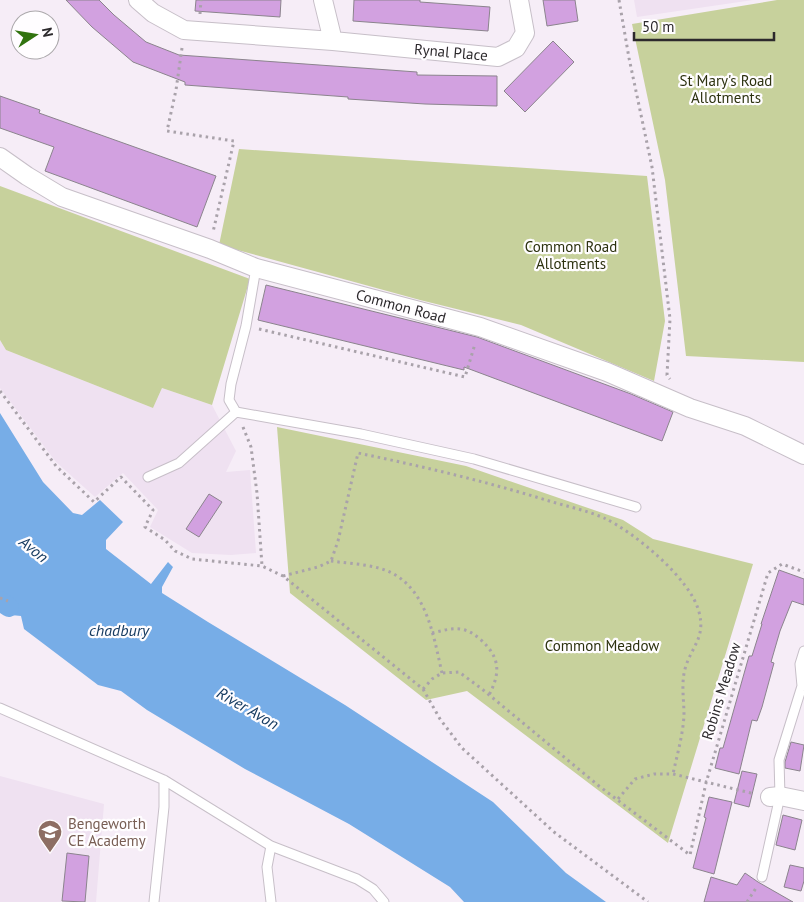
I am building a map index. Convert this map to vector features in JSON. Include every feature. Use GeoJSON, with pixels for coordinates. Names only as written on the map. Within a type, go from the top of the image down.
{"type":"FeatureCollection","features":[{"type":"Feature","properties":{"kind":"street","name":"Rynal Place"},"geometry":{"type":"LineString","coordinates":[[138,0],[153,13],[184,30],[333,41],[498,57],[516,48],[525,33],[519,0]]}},
{"type":"Feature","properties":{"kind":"street"},"geometry":{"type":"LineString","coordinates":[[322,0],[333,41]]}},
{"type":"Feature","properties":{"kind":"street","name":"Common Road"},"geometry":{"type":"LineString","coordinates":[[0,157],[62,197],[256,268],[480,327],[607,372],[690,408],[745,426],[804,455]]}},
{"type":"Feature","properties":{"kind":"street"},"geometry":{"type":"LineString","coordinates":[[775,797],[804,801]]}},
{"type":"Feature","properties":{"kind":"lane"},"geometry":{"type":"LineString","coordinates":[[256,268],[246,326],[231,384],[229,400],[236,412],[362,434],[474,459],[636,507]]}},
{"type":"Feature","properties":{"kind":"lane"},"geometry":{"type":"LineString","coordinates":[[148,477],[179,463],[236,412]]}},
{"type":"Feature","properties":{"kind":"lane"},"geometry":{"type":"LineString","coordinates":[[762,877],[779,760],[803,686],[800,664],[804,651]]}},
{"type":"Feature","properties":{"kind":"lane"},"geometry":{"type":"LineString","coordinates":[[0,708],[164,780],[271,846],[357,879],[373,889],[384,902]]}},
{"type":"Feature","properties":{"kind":"lane"},"geometry":{"type":"LineString","coordinates":[[154,902],[164,807],[164,780]]}},
{"type":"Feature","properties":{"kind":"lane"},"geometry":{"type":"LineString","coordinates":[[271,846],[267,867],[271,902]]}},
{"type":"Feature","properties":{"kind":"path"},"geometry":{"type":"LineString","coordinates":[[620,0],[629,58],[652,167],[670,319],[667,375]]}},
{"type":"Feature","properties":{"kind":"path"},"geometry":{"type":"LineString","coordinates":[[184,30],[176,90],[167,131],[234,141],[210,250]]}},
{"type":"Feature","properties":{"kind":"path"},"geometry":{"type":"LineString","coordinates":[[246,326],[465,377],[480,327]]}},
{"type":"Feature","properties":{"kind":"path"},"geometry":{"type":"LineString","coordinates":[[0,391],[56,466],[94,502],[122,477],[153,510],[145,527],[165,540],[175,551],[192,559],[262,566],[283,576],[423,689],[440,719],[462,748],[554,832],[648,902]]}},
{"type":"Feature","properties":{"kind":"path"},"geometry":{"type":"LineString","coordinates":[[236,412],[251,447],[257,493],[262,566]]}},
{"type":"Feature","properties":{"kind":"path"},"geometry":{"type":"LineString","coordinates":[[331,561],[340,533],[358,452],[431,468],[533,496],[603,518],[628,532],[673,571],[690,592],[699,611],[702,630],[685,669],[684,715],[673,774]]}},
{"type":"Feature","properties":{"kind":"path"},"geometry":{"type":"LineString","coordinates":[[283,576],[318,567],[331,561],[367,566],[392,574],[409,588],[422,605],[432,633],[442,673]]}},
{"type":"Feature","properties":{"kind":"path","name":"Robins Meadow"},"geometry":{"type":"LineString","coordinates":[[618,799],[690,856],[706,783],[768,572],[782,564],[804,572]]}},
{"type":"Feature","properties":{"kind":"path"},"geometry":{"type":"LineString","coordinates":[[0,598],[8,601]]}},
{"type":"Feature","properties":{"kind":"path"},"geometry":{"type":"LineString","coordinates":[[432,633],[461,629],[473,633],[485,644],[496,660],[497,675],[489,695]]}},
{"type":"Feature","properties":{"kind":"path"},"geometry":{"type":"LineString","coordinates":[[423,689],[432,679],[442,673],[459,672],[599,786],[618,799],[635,779],[654,774],[673,774],[706,783],[775,797]]}},
{"type":"Feature","properties":{"kind":"shaded area"},"geometry":{"type":"Polygon","coordinates":[[[634,0],[753,0],[637,17],[634,0]]]}},
{"type":"Feature","properties":{"kind":"shaded area"},"geometry":{"type":"Polygon","coordinates":[[[0,340],[6,350],[153,408],[162,388],[212,405],[236,451],[226,472],[250,470],[256,553],[231,555],[192,553],[150,527],[158,510],[123,473],[95,497],[56,462],[0,388],[0,340]]]}},
{"type":"Feature","properties":{"kind":"shaded area","name":"Bengeworth CE Academy"},"geometry":{"type":"Polygon","coordinates":[[[0,776],[104,804],[96,902],[0,902],[0,776]]]}},
{"type":"Feature","properties":{"kind":"green space","name":"St Mary's Road Allotments"},"geometry":{"type":"Polygon","coordinates":[[[777,0],[804,0],[804,362],[686,356],[665,180],[632,24],[777,0]]]}},
{"type":"Feature","properties":{"kind":"green space","name":"Common Road Allotments"},"geometry":{"type":"Polygon","coordinates":[[[239,149],[647,176],[665,321],[654,381],[521,325],[420,300],[219,245],[239,149]]]}},
{"type":"Feature","properties":{"kind":"green space"},"geometry":{"type":"Polygon","coordinates":[[[0,186],[250,279],[212,405],[162,388],[153,408],[6,350],[0,340],[0,186]]]}},
{"type":"Feature","properties":{"kind":"green space","name":"Common Meadow"},"geometry":{"type":"Polygon","coordinates":[[[277,427],[466,466],[623,520],[653,539],[753,564],[668,843],[467,691],[426,700],[290,593],[277,427]]]}},
{"type":"Feature","properties":{"kind":"water","name":"chadbury"},"geometry":{"type":"Polygon","coordinates":[[[0,413],[43,482],[73,513],[82,515],[100,500],[123,522],[106,540],[106,549],[151,584],[168,562],[173,567],[162,587],[162,593],[345,705],[493,802],[566,873],[606,902],[464,902],[450,887],[349,824],[245,769],[147,710],[121,691],[98,685],[24,629],[21,616],[11,615],[7,597],[0,594],[0,413]]]}},
{"type":"Feature","properties":{"kind":"building"},"geometry":{"type":"Polygon","coordinates":[[[66,0],[99,0],[146,42],[179,55],[417,72],[417,75],[497,76],[497,106],[348,99],[348,97],[185,85],[185,82],[133,62],[92,27],[66,0]]]}},
{"type":"Feature","properties":{"kind":"building"},"geometry":{"type":"Polygon","coordinates":[[[196,0],[281,0],[280,17],[195,11],[196,0]]]}},
{"type":"Feature","properties":{"kind":"building"},"geometry":{"type":"Polygon","coordinates":[[[354,0],[420,0],[420,2],[490,7],[488,31],[353,21],[354,0]]]}},
{"type":"Feature","properties":{"kind":"building"},"geometry":{"type":"Polygon","coordinates":[[[543,0],[575,0],[578,21],[547,26],[543,0]]]}},
{"type":"Feature","properties":{"kind":"building"},"geometry":{"type":"Polygon","coordinates":[[[553,41],[574,62],[525,112],[504,91],[553,41]]]}},
{"type":"Feature","properties":{"kind":"building"},"geometry":{"type":"Polygon","coordinates":[[[0,96],[40,110],[39,113],[216,176],[197,227],[45,171],[54,147],[0,128],[0,96]]]}},
{"type":"Feature","properties":{"kind":"building"},"geometry":{"type":"Polygon","coordinates":[[[266,285],[477,337],[631,394],[673,412],[662,441],[464,367],[464,370],[258,320],[266,285]]]}},
{"type":"Feature","properties":{"kind":"building"},"geometry":{"type":"Polygon","coordinates":[[[209,494],[222,502],[199,537],[186,529],[209,494]]]}},
{"type":"Feature","properties":{"kind":"building"},"geometry":{"type":"Polygon","coordinates":[[[779,570],[804,579],[804,605],[792,601],[780,631],[771,662],[774,663],[762,707],[757,721],[752,720],[739,774],[715,768],[720,748],[723,748],[749,656],[752,656],[779,570]]]}},
{"type":"Feature","properties":{"kind":"building"},"geometry":{"type":"Polygon","coordinates":[[[791,742],[804,745],[800,771],[785,768],[791,742]]]}},
{"type":"Feature","properties":{"kind":"building"},"geometry":{"type":"Polygon","coordinates":[[[742,771],[757,774],[749,807],[734,803],[742,771]]]}},
{"type":"Feature","properties":{"kind":"building"},"geometry":{"type":"Polygon","coordinates":[[[709,797],[732,802],[714,874],[693,868],[706,818],[704,817],[709,797]]]}},
{"type":"Feature","properties":{"kind":"building"},"geometry":{"type":"Polygon","coordinates":[[[783,815],[802,820],[795,850],[776,845],[783,815]]]}},
{"type":"Feature","properties":{"kind":"building"},"geometry":{"type":"Polygon","coordinates":[[[67,853],[89,856],[85,902],[62,901],[67,853]]]}},
{"type":"Feature","properties":{"kind":"building"},"geometry":{"type":"Polygon","coordinates":[[[790,865],[804,868],[804,881],[801,891],[784,887],[790,865]]]}},
{"type":"Feature","properties":{"kind":"building"},"geometry":{"type":"Polygon","coordinates":[[[745,873],[793,902],[704,902],[711,877],[737,885],[745,873]]]}},
{"type":"Feature","properties":{"kind":"waterway"},"geometry":{"type":"LineString","coordinates":[[0,601],[9,607]]}},
{"type":"Feature","properties":{"kind":"place","name":"Bengeworth CE Academy"},"geometry":{"type":"Point","coordinates":[50,853]}},
{"type":"Feature","properties":{"kind":"water label","name":"Avon"},"geometry":{"type":"Point","coordinates":[34,549]}},
{"type":"Feature","properties":{"kind":"water label","name":"River Avon"},"geometry":{"type":"Point","coordinates":[248,708]}}]}
